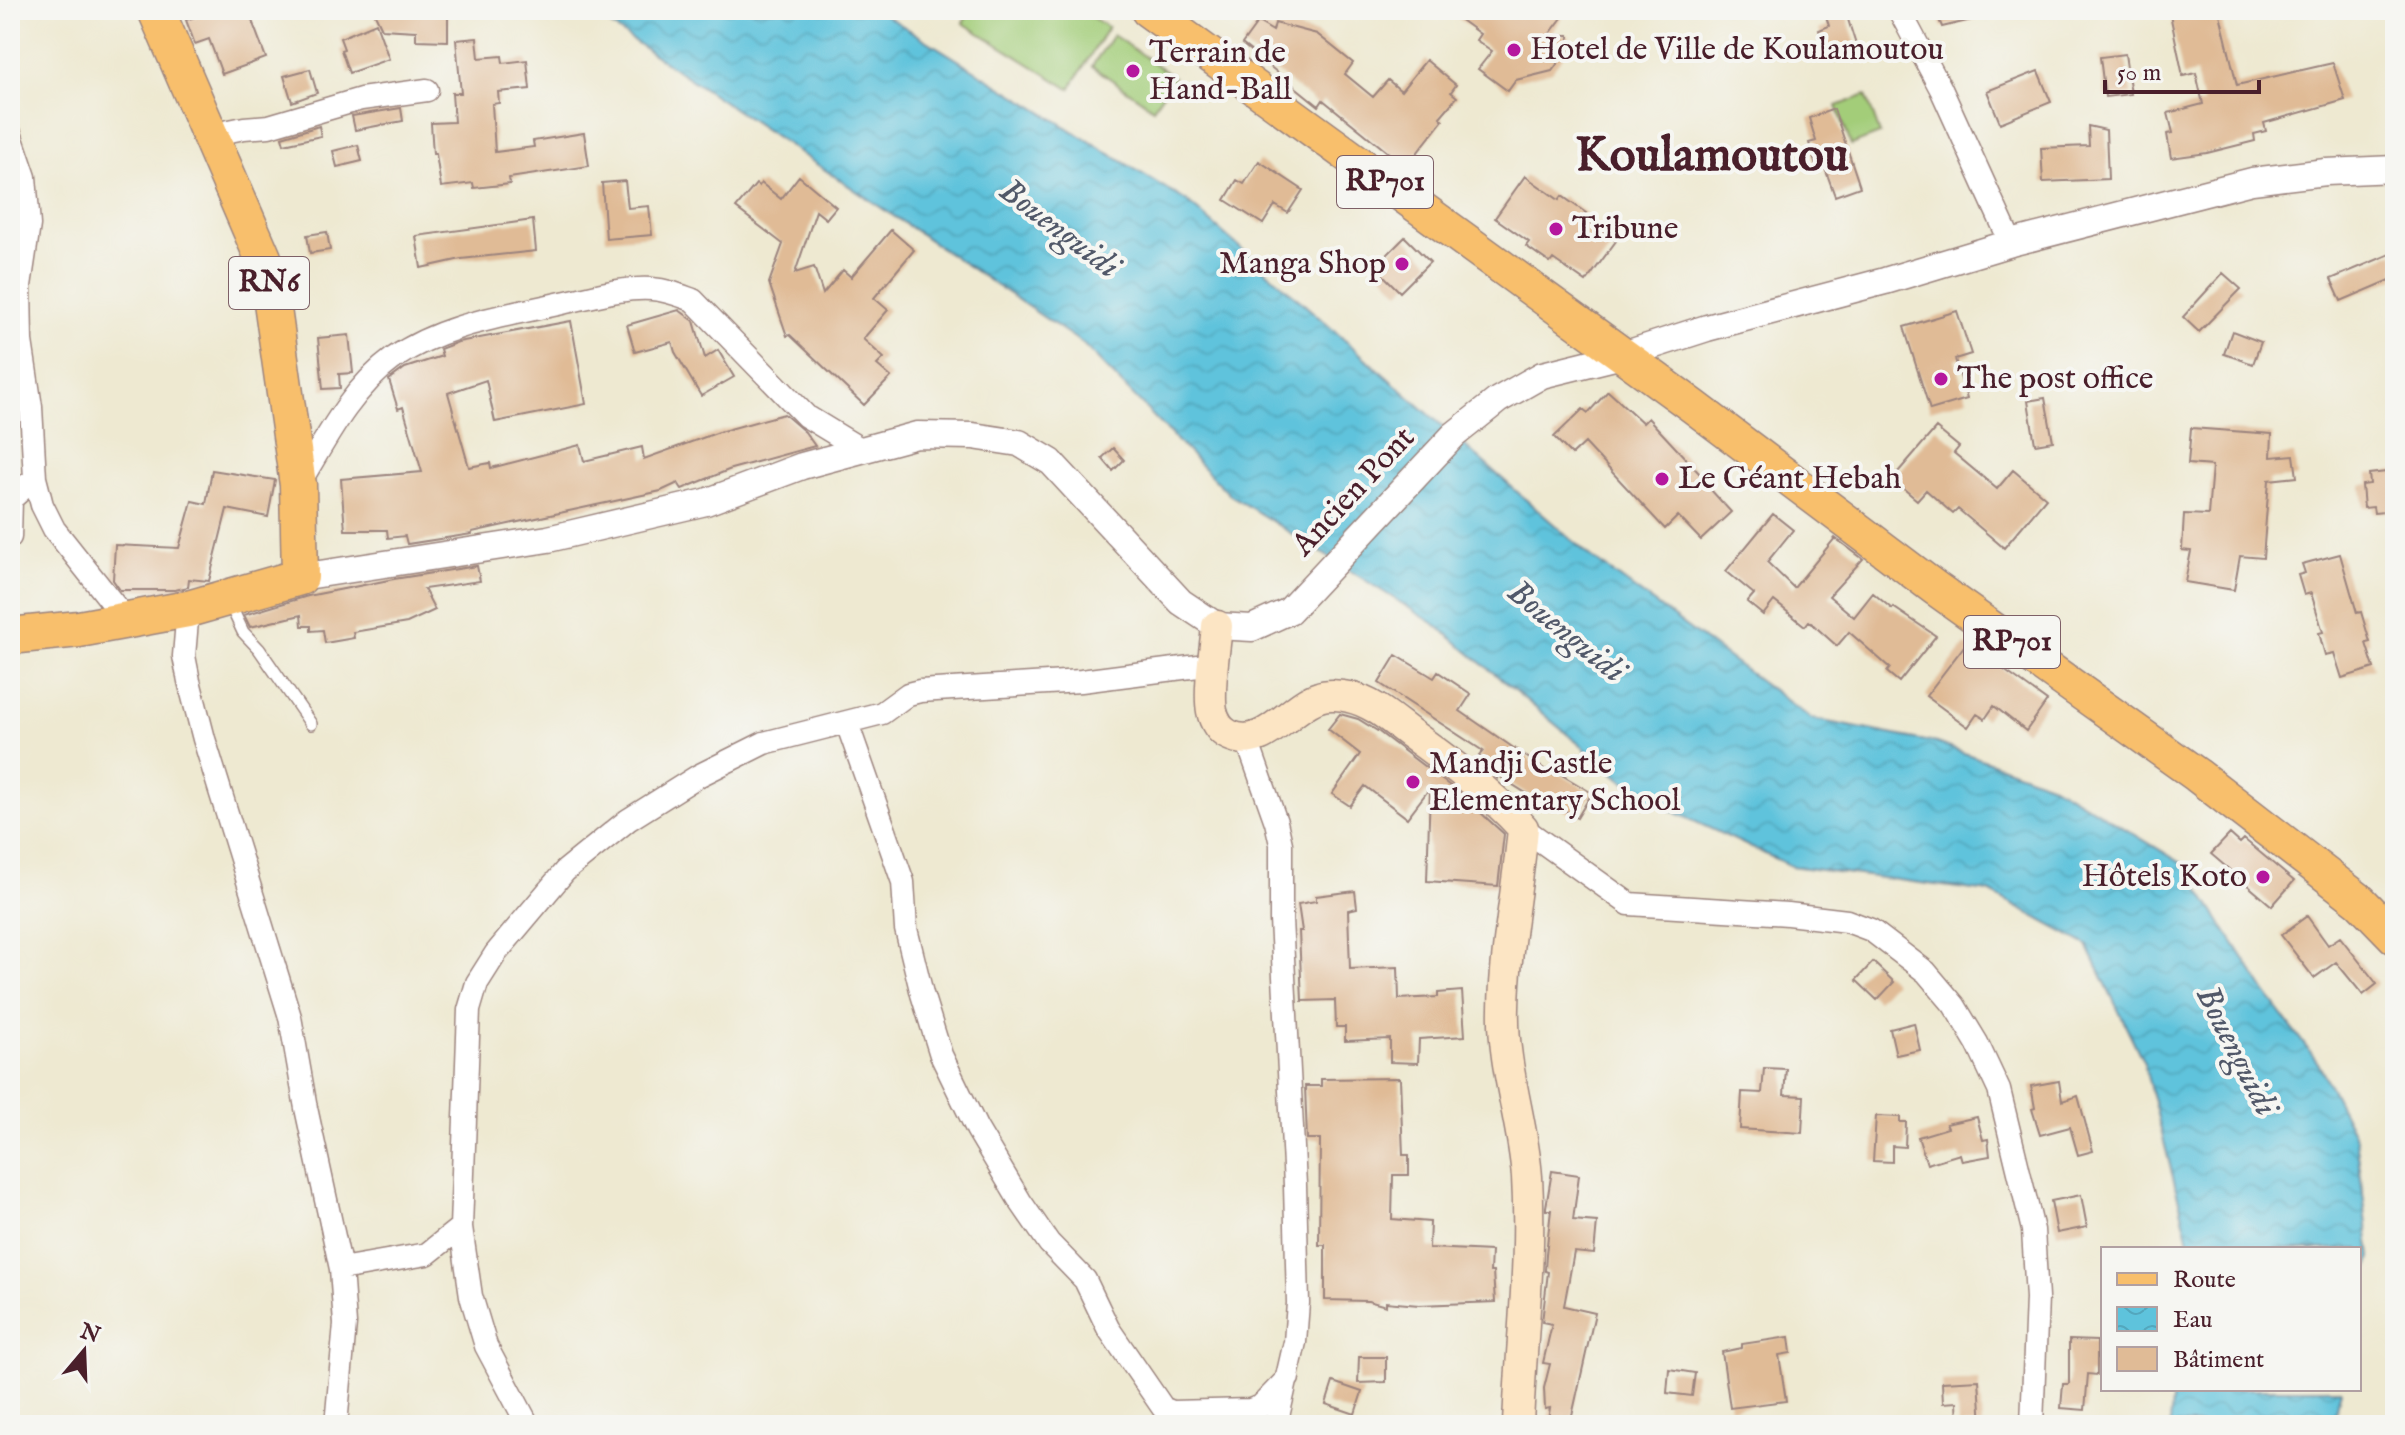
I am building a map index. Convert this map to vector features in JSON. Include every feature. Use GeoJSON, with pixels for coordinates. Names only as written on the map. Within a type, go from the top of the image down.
{"type":"FeatureCollection","features":[{"type":"Feature","properties":{"kind":"highway","name":"RN6"},"geometry":{"type":"LineString","coordinates":[[156,10],[263,258],[269,281],[298,485],[300,577]]}},
{"type":"Feature","properties":{"kind":"highway"},"geometry":{"type":"LineString","coordinates":[[14,641],[188,609],[300,577]]}},
{"type":"Feature","properties":{"kind":"main road","name":"RP701"},"geometry":{"type":"LineString","coordinates":[[1148,10],[1623,355],[1935,588],[2197,775],[2360,901],[2395,937]]}},
{"type":"Feature","properties":{"kind":"main road"},"geometry":{"type":"LineString","coordinates":[[1217,626],[1211,710],[1222,732],[1247,740],[1269,732],[1289,714],[1319,697],[1348,696],[1370,704],[1459,769],[1501,804],[1523,828],[1510,924],[1504,1010],[1507,1058],[1525,1157],[1530,1253],[1518,1425]]}},
{"type":"Feature","properties":{"kind":"street"},"geometry":{"type":"LineString","coordinates":[[1899,10],[1941,89],[2011,243]]}},
{"type":"Feature","properties":{"kind":"street"},"geometry":{"type":"LineString","coordinates":[[210,135],[269,126],[372,97],[427,90]]}},
{"type":"Feature","properties":{"kind":"street"},"geometry":{"type":"LineString","coordinates":[[10,133],[25,177],[29,225],[27,257],[20,286],[35,478],[42,505],[54,529],[127,621]]}},
{"type":"Feature","properties":{"kind":"street","name":"Ancien Pont"},"geometry":{"type":"LineString","coordinates":[[1217,626],[1252,628],[1289,611],[1454,435],[1498,400],[1542,375],[1623,355],[1707,328],[1885,281],[2011,243],[2252,181],[2326,172],[2395,169]]}},
{"type":"Feature","properties":{"kind":"street"},"geometry":{"type":"LineString","coordinates":[[298,485],[336,422],[363,387],[393,359],[421,342],[466,325],[624,290],[671,291],[693,300],[806,416],[862,450]]}},
{"type":"Feature","properties":{"kind":"street"},"geometry":{"type":"LineString","coordinates":[[300,577],[562,535],[706,502],[802,466],[917,435],[973,436],[1019,443],[1051,462],[1181,602],[1217,626]]}},
{"type":"Feature","properties":{"kind":"street"},"geometry":{"type":"LineString","coordinates":[[10,537],[11,499],[35,478]]}},
{"type":"Feature","properties":{"kind":"street"},"geometry":{"type":"LineString","coordinates":[[188,609],[184,656],[189,681],[212,766],[290,1017],[341,1269],[345,1324],[336,1425]]}},
{"type":"Feature","properties":{"kind":"street"},"geometry":{"type":"LineString","coordinates":[[528,1425],[486,1346],[471,1296],[461,1227],[469,1010],[477,983],[496,953],[565,871],[628,820],[698,776],[764,743],[882,713],[908,694],[1081,681],[1214,664]]}},
{"type":"Feature","properties":{"kind":"street"},"geometry":{"type":"LineString","coordinates":[[847,723],[903,882],[906,929],[941,1055],[977,1129],[1020,1201],[1049,1243],[1085,1280],[1108,1328],[1163,1408],[1180,1412],[1250,1410],[1261,1406],[1288,1378]]}},
{"type":"Feature","properties":{"kind":"street"},"geometry":{"type":"LineString","coordinates":[[1247,740],[1281,844],[1281,920],[1298,1303],[1288,1378],[1276,1425]]}},
{"type":"Feature","properties":{"kind":"street"},"geometry":{"type":"LineString","coordinates":[[1523,828],[1629,904],[1788,914],[1847,921],[1871,930],[1935,983],[1954,1005],[1977,1043],[1999,1090],[2033,1230],[2037,1298],[2032,1425]]}},
{"type":"Feature","properties":{"kind":"street"},"geometry":{"type":"LineString","coordinates":[[427,1254],[461,1227]]}},
{"type":"Feature","properties":{"kind":"street"},"geometry":{"type":"LineString","coordinates":[[341,1269],[427,1254],[468,1263]]}},
{"type":"Feature","properties":{"kind":"lane"},"geometry":{"type":"LineString","coordinates":[[226,598],[243,632],[259,649],[311,724]]}},
{"type":"Feature","properties":{"kind":"green space"},"geometry":{"type":"Polygon","coordinates":[[[971,10],[1080,10],[1108,27],[1070,89],[963,23],[971,10]]]}},
{"type":"Feature","properties":{"kind":"green space","name":"Terrain de Hand-Ball"},"geometry":{"type":"Polygon","coordinates":[[[1113,35],[1174,77],[1153,108],[1092,66],[1113,35]]]}},
{"type":"Feature","properties":{"kind":"green space"},"geometry":{"type":"Polygon","coordinates":[[[1866,95],[1880,134],[1851,145],[1837,106],[1866,95]]]}},
{"type":"Feature","properties":{"kind":"water","name":"Bouenguidi"},"geometry":{"type":"Polygon","coordinates":[[[588,10],[877,10],[1188,202],[1591,557],[1812,719],[1936,743],[2053,785],[2183,864],[2266,993],[2318,1063],[2356,1138],[2371,1257],[2361,1301],[2361,1247],[2188,1247],[2144,1063],[2087,945],[1989,892],[1791,866],[1644,798],[1436,625],[1229,494],[1082,343],[588,10]]]}},
{"type":"Feature","properties":{"kind":"water"},"geometry":{"type":"Polygon","coordinates":[[[2173,1391],[2341,1391],[2333,1425],[2170,1425],[2173,1391]]]}},
{"type":"Feature","properties":{"kind":"building"},"geometry":{"type":"Polygon","coordinates":[[[199,10],[248,10],[266,58],[222,74],[209,39],[195,44],[186,20],[200,15],[199,10]]]}},
{"type":"Feature","properties":{"kind":"building"},"geometry":{"type":"Polygon","coordinates":[[[373,10],[448,10],[448,41],[416,40],[416,31],[382,29],[373,10]]]}},
{"type":"Feature","properties":{"kind":"building","name":"Hotel de Ville de Koulamoutou"},"geometry":{"type":"Polygon","coordinates":[[[1447,10],[1568,10],[1549,35],[1569,35],[1569,48],[1552,71],[1516,80],[1508,91],[1478,69],[1492,51],[1476,40],[1480,34],[1447,10]]]}},
{"type":"Feature","properties":{"kind":"building"},"geometry":{"type":"Polygon","coordinates":[[[1824,10],[1845,10],[1857,48],[1828,57],[1819,30],[1829,26],[1824,10]]]}},
{"type":"Feature","properties":{"kind":"building"},"geometry":{"type":"Polygon","coordinates":[[[1935,10],[1988,10],[1988,16],[1942,27],[1935,10]]]}},
{"type":"Feature","properties":{"kind":"building"},"geometry":{"type":"Polygon","coordinates":[[[2219,10],[2237,85],[2333,63],[2345,100],[2264,123],[2266,131],[2254,134],[2255,141],[2171,158],[2167,134],[2173,133],[2168,113],[2203,104],[2196,73],[2183,76],[2170,14],[2219,10]]]}},
{"type":"Feature","properties":{"kind":"building"},"geometry":{"type":"Polygon","coordinates":[[[1258,22],[1273,31],[1275,23],[1317,34],[1353,63],[1345,74],[1373,97],[1388,80],[1401,91],[1426,60],[1456,85],[1451,92],[1457,97],[1406,167],[1323,100],[1319,106],[1242,44],[1258,22]]]}},
{"type":"Feature","properties":{"kind":"building"},"geometry":{"type":"Polygon","coordinates":[[[376,23],[389,59],[349,73],[340,38],[376,23]]]}},
{"type":"Feature","properties":{"kind":"building"},"geometry":{"type":"Polygon","coordinates":[[[477,38],[479,58],[502,56],[503,63],[527,60],[530,89],[498,92],[499,103],[492,104],[495,152],[534,147],[533,141],[584,133],[589,166],[509,178],[510,184],[474,188],[473,183],[441,187],[436,154],[433,154],[431,123],[454,122],[452,93],[461,93],[456,40],[477,38]]]}},
{"type":"Feature","properties":{"kind":"building"},"geometry":{"type":"Polygon","coordinates":[[[2125,54],[2131,94],[2105,97],[2100,57],[2125,54]]]}},
{"type":"Feature","properties":{"kind":"building"},"geometry":{"type":"Polygon","coordinates":[[[310,69],[317,93],[292,102],[284,76],[310,69]]]}},
{"type":"Feature","properties":{"kind":"building"},"geometry":{"type":"Polygon","coordinates":[[[2038,71],[2051,102],[2000,123],[1987,91],[2038,71]]]}},
{"type":"Feature","properties":{"kind":"building"},"geometry":{"type":"Polygon","coordinates":[[[401,108],[403,121],[355,130],[352,116],[401,108]]]}},
{"type":"Feature","properties":{"kind":"building"},"geometry":{"type":"Polygon","coordinates":[[[1834,109],[1860,187],[1835,196],[1823,163],[1816,166],[1809,143],[1816,141],[1809,118],[1834,109]]]}},
{"type":"Feature","properties":{"kind":"building"},"geometry":{"type":"Polygon","coordinates":[[[319,126],[321,136],[284,144],[282,137],[319,126]]]}},
{"type":"Feature","properties":{"kind":"building"},"geometry":{"type":"Polygon","coordinates":[[[2088,126],[2106,130],[2108,179],[2043,182],[2041,148],[2089,146],[2088,126]]]}},
{"type":"Feature","properties":{"kind":"building"},"geometry":{"type":"Polygon","coordinates":[[[358,145],[362,161],[337,167],[333,151],[358,145]]]}},
{"type":"Feature","properties":{"kind":"building"},"geometry":{"type":"Polygon","coordinates":[[[1259,161],[1303,190],[1288,213],[1275,205],[1263,224],[1225,200],[1237,180],[1244,184],[1259,161]]]}},
{"type":"Feature","properties":{"kind":"building"},"geometry":{"type":"Polygon","coordinates":[[[799,176],[836,207],[826,219],[816,211],[795,273],[814,267],[823,294],[843,270],[851,277],[891,230],[914,250],[874,298],[888,310],[863,339],[884,358],[877,365],[891,377],[864,405],[790,335],[787,336],[769,283],[783,244],[736,208],[756,184],[759,186],[761,183],[781,199],[799,176]]]}},
{"type":"Feature","properties":{"kind":"building","name":"Tribune"},"geometry":{"type":"Polygon","coordinates":[[[1525,176],[1559,200],[1562,196],[1586,213],[1583,217],[1616,241],[1586,282],[1553,259],[1550,263],[1526,246],[1529,242],[1495,218],[1525,176]]]}},
{"type":"Feature","properties":{"kind":"building"},"geometry":{"type":"Polygon","coordinates":[[[625,181],[628,208],[649,206],[652,235],[606,239],[602,183],[625,181]]]}},
{"type":"Feature","properties":{"kind":"building"},"geometry":{"type":"Polygon","coordinates":[[[533,220],[536,251],[461,259],[421,268],[416,236],[533,220]]]}},
{"type":"Feature","properties":{"kind":"building"},"geometry":{"type":"Polygon","coordinates":[[[327,232],[330,250],[310,253],[307,235],[327,232]]]}},
{"type":"Feature","properties":{"kind":"building","name":"Manga Shop"},"geometry":{"type":"Polygon","coordinates":[[[1405,237],[1430,262],[1400,292],[1375,267],[1405,237]]]}},
{"type":"Feature","properties":{"kind":"building"},"geometry":{"type":"Polygon","coordinates":[[[2395,252],[2395,278],[2341,301],[2331,279],[2395,252]]]}},
{"type":"Feature","properties":{"kind":"building"},"geometry":{"type":"Polygon","coordinates":[[[2223,273],[2241,289],[2199,332],[2183,317],[2223,273]]]}},
{"type":"Feature","properties":{"kind":"building"},"geometry":{"type":"Polygon","coordinates":[[[679,310],[694,321],[705,358],[718,350],[734,377],[701,396],[672,342],[635,352],[627,325],[679,310]]]}},
{"type":"Feature","properties":{"kind":"building","name":"The post office"},"geometry":{"type":"Polygon","coordinates":[[[1957,311],[1971,354],[1955,359],[1967,399],[1930,410],[1904,327],[1957,311]]]}},
{"type":"Feature","properties":{"kind":"building"},"geometry":{"type":"Polygon","coordinates":[[[571,321],[586,404],[495,422],[486,380],[448,393],[469,467],[490,463],[491,468],[580,445],[584,461],[642,447],[644,459],[719,432],[784,414],[805,432],[815,446],[731,469],[682,489],[678,483],[661,491],[472,534],[407,544],[405,536],[388,538],[387,530],[345,530],[341,479],[422,472],[403,407],[398,409],[389,380],[405,368],[442,356],[440,349],[458,342],[571,321]]]}},
{"type":"Feature","properties":{"kind":"building"},"geometry":{"type":"Polygon","coordinates":[[[2232,331],[2261,342],[2253,364],[2224,354],[2232,331]]]}},
{"type":"Feature","properties":{"kind":"building"},"geometry":{"type":"Polygon","coordinates":[[[349,335],[353,373],[339,374],[340,388],[323,389],[318,338],[349,335]]]}},
{"type":"Feature","properties":{"kind":"building","name":"Le Géant Hebah"},"geometry":{"type":"Polygon","coordinates":[[[1608,391],[1643,423],[1648,418],[1731,512],[1701,540],[1678,516],[1665,529],[1585,443],[1572,455],[1554,437],[1583,409],[1588,413],[1608,391]]]}},
{"type":"Feature","properties":{"kind":"building"},"geometry":{"type":"Polygon","coordinates":[[[2045,398],[2053,441],[2035,444],[2028,401],[2045,398]]]}},
{"type":"Feature","properties":{"kind":"building"},"geometry":{"type":"Polygon","coordinates":[[[1936,428],[1959,447],[1954,453],[1997,489],[2013,470],[2046,498],[2004,548],[1958,509],[1953,514],[1926,490],[1917,500],[1892,479],[1936,428]]]}},
{"type":"Feature","properties":{"kind":"building"},"geometry":{"type":"Polygon","coordinates":[[[2191,428],[2272,434],[2271,457],[2294,455],[2297,477],[2269,480],[2263,558],[2240,556],[2234,590],[2185,582],[2191,551],[2182,550],[2184,514],[2208,515],[2212,466],[2188,464],[2191,428]]]}},
{"type":"Feature","properties":{"kind":"building"},"geometry":{"type":"Polygon","coordinates":[[[1113,448],[1124,460],[1113,471],[1102,458],[1113,448]]]}},
{"type":"Feature","properties":{"kind":"building"},"geometry":{"type":"Polygon","coordinates":[[[212,470],[275,480],[268,517],[227,509],[209,581],[189,579],[188,587],[175,590],[120,590],[113,580],[115,545],[179,548],[192,501],[206,504],[212,470]]]}},
{"type":"Feature","properties":{"kind":"building"},"geometry":{"type":"Polygon","coordinates":[[[2395,471],[2395,511],[2374,513],[2373,507],[2364,508],[2362,485],[2370,484],[2369,474],[2395,471]]]}},
{"type":"Feature","properties":{"kind":"building"},"geometry":{"type":"Polygon","coordinates":[[[1773,514],[1793,530],[1767,562],[1794,588],[1835,538],[1863,559],[1829,596],[1854,617],[1873,593],[1892,609],[1936,636],[1899,682],[1887,672],[1890,668],[1849,632],[1837,646],[1809,621],[1805,626],[1774,601],[1763,615],[1747,602],[1754,594],[1726,571],[1773,514]]]}},
{"type":"Feature","properties":{"kind":"building"},"geometry":{"type":"Polygon","coordinates":[[[2340,554],[2357,613],[2361,612],[2370,642],[2366,643],[2374,668],[2342,678],[2334,653],[2325,655],[2319,633],[2323,632],[2311,593],[2304,595],[2298,575],[2305,573],[2302,564],[2340,554]]]}},
{"type":"Feature","properties":{"kind":"building"},"geometry":{"type":"Polygon","coordinates":[[[477,566],[480,581],[424,589],[435,610],[407,623],[353,632],[354,638],[325,643],[323,630],[311,631],[311,626],[302,626],[301,615],[250,627],[244,615],[308,596],[477,566]]]}},
{"type":"Feature","properties":{"kind":"building"},"geometry":{"type":"Polygon","coordinates":[[[1965,645],[2047,701],[2026,731],[1994,706],[1985,719],[1977,714],[1968,727],[1926,696],[1965,645]]]}},
{"type":"Feature","properties":{"kind":"building"},"geometry":{"type":"Polygon","coordinates":[[[1396,655],[1434,678],[1438,672],[1471,694],[1460,711],[1553,775],[1555,771],[1592,793],[1577,818],[1556,805],[1553,810],[1497,775],[1497,778],[1493,775],[1497,769],[1479,756],[1483,751],[1379,683],[1396,655]]]}},
{"type":"Feature","properties":{"kind":"building"},"geometry":{"type":"Polygon","coordinates":[[[1340,714],[1358,719],[1379,732],[1458,792],[1504,834],[1498,886],[1427,881],[1430,788],[1407,818],[1365,786],[1350,806],[1332,794],[1360,754],[1328,729],[1340,714]]]}},
{"type":"Feature","properties":{"kind":"building","name":"Hôtels Koto"},"geometry":{"type":"Polygon","coordinates":[[[2230,834],[2240,843],[2244,839],[2294,881],[2272,906],[2211,854],[2230,834]]]}},
{"type":"Feature","properties":{"kind":"building"},"geometry":{"type":"Polygon","coordinates":[[[1355,891],[1357,908],[1348,910],[1350,969],[1398,967],[1399,999],[1438,997],[1438,993],[1462,991],[1465,1036],[1419,1039],[1418,1063],[1390,1062],[1390,1039],[1345,1041],[1345,1027],[1336,1027],[1335,1000],[1302,1001],[1299,931],[1302,931],[1298,904],[1316,901],[1316,896],[1355,891]]]}},
{"type":"Feature","properties":{"kind":"building"},"geometry":{"type":"Polygon","coordinates":[[[2307,916],[2328,945],[2340,937],[2377,984],[2363,995],[2336,962],[2314,978],[2281,935],[2307,916]]]}},
{"type":"Feature","properties":{"kind":"building"},"geometry":{"type":"Polygon","coordinates":[[[1873,962],[1894,982],[1877,1000],[1856,980],[1873,962]]]}},
{"type":"Feature","properties":{"kind":"building"},"geometry":{"type":"Polygon","coordinates":[[[1914,1023],[1920,1050],[1896,1055],[1890,1029],[1914,1023]]]}},
{"type":"Feature","properties":{"kind":"building"},"geometry":{"type":"Polygon","coordinates":[[[1764,1068],[1786,1069],[1784,1095],[1804,1096],[1802,1133],[1740,1129],[1742,1092],[1762,1093],[1764,1068]]]}},
{"type":"Feature","properties":{"kind":"building"},"geometry":{"type":"Polygon","coordinates":[[[1400,1078],[1403,1155],[1409,1155],[1409,1175],[1393,1175],[1392,1219],[1430,1222],[1429,1248],[1491,1251],[1490,1272],[1493,1272],[1495,1302],[1419,1305],[1386,1302],[1386,1306],[1368,1301],[1325,1300],[1325,1245],[1319,1245],[1320,1139],[1307,1139],[1305,1086],[1321,1086],[1321,1079],[1400,1078]]]}},
{"type":"Feature","properties":{"kind":"building"},"geometry":{"type":"Polygon","coordinates":[[[2059,1081],[2062,1101],[2078,1096],[2093,1151],[2078,1155],[2070,1127],[2040,1135],[2032,1109],[2035,1108],[2031,1086],[2059,1081]]]}},
{"type":"Feature","properties":{"kind":"building"},"geometry":{"type":"Polygon","coordinates":[[[1876,1116],[1900,1117],[1900,1122],[1906,1122],[1905,1147],[1892,1146],[1892,1162],[1873,1161],[1876,1116]]]}},
{"type":"Feature","properties":{"kind":"building"},"geometry":{"type":"Polygon","coordinates":[[[1977,1117],[1983,1140],[1988,1139],[1990,1156],[1962,1161],[1960,1154],[1927,1164],[1918,1137],[1948,1128],[1946,1124],[1977,1117]]]}},
{"type":"Feature","properties":{"kind":"building"},"geometry":{"type":"Polygon","coordinates":[[[1552,1171],[1579,1175],[1573,1220],[1597,1222],[1594,1254],[1574,1252],[1564,1306],[1595,1313],[1570,1425],[1547,1425],[1550,1408],[1545,1409],[1544,1388],[1550,1364],[1543,1363],[1552,1324],[1542,1322],[1551,1210],[1546,1210],[1546,1207],[1552,1171]]]}},
{"type":"Feature","properties":{"kind":"building"},"geometry":{"type":"Polygon","coordinates":[[[2081,1195],[2087,1227],[2057,1233],[2051,1201],[2081,1195]]]}},
{"type":"Feature","properties":{"kind":"building"},"geometry":{"type":"Polygon","coordinates":[[[1789,1337],[1791,1353],[1779,1355],[1786,1401],[1730,1408],[1722,1352],[1742,1348],[1742,1344],[1789,1337]]]}},
{"type":"Feature","properties":{"kind":"building"},"geometry":{"type":"Polygon","coordinates":[[[2069,1340],[2097,1341],[2097,1375],[2088,1374],[2085,1410],[2061,1408],[2063,1384],[2069,1384],[2069,1340]]]}},
{"type":"Feature","properties":{"kind":"building"},"geometry":{"type":"Polygon","coordinates":[[[1359,1357],[1386,1357],[1386,1382],[1358,1383],[1359,1357]]]}},
{"type":"Feature","properties":{"kind":"building"},"geometry":{"type":"Polygon","coordinates":[[[1669,1369],[1695,1373],[1692,1396],[1667,1393],[1669,1369]]]}},
{"type":"Feature","properties":{"kind":"building"},"geometry":{"type":"Polygon","coordinates":[[[1979,1380],[1982,1425],[1958,1425],[1957,1402],[1943,1403],[1942,1382],[1979,1380]]]}},
{"type":"Feature","properties":{"kind":"building"},"geometry":{"type":"Polygon","coordinates":[[[1333,1382],[1362,1392],[1355,1414],[1326,1404],[1333,1382]]]}},
{"type":"Feature","properties":{"kind":"place","name":"Hotel de Ville de Koulamoutou"},"geometry":{"type":"Point","coordinates":[1514,50]}},
{"type":"Feature","properties":{"kind":"place","name":"Terrain de Hand-Ball"},"geometry":{"type":"Point","coordinates":[1133,71]}},
{"type":"Feature","properties":{"kind":"place","name":"Tribune"},"geometry":{"type":"Point","coordinates":[1556,229]}},
{"type":"Feature","properties":{"kind":"place","name":"Manga Shop"},"geometry":{"type":"Point","coordinates":[1402,264]}},
{"type":"Feature","properties":{"kind":"place","name":"The post office"},"geometry":{"type":"Point","coordinates":[1941,379]}},
{"type":"Feature","properties":{"kind":"place","name":"Le Géant Hebah"},"geometry":{"type":"Point","coordinates":[1662,479]}},
{"type":"Feature","properties":{"kind":"place","name":"Mandji Castle Elementary School"},"geometry":{"type":"Point","coordinates":[1413,782]}},
{"type":"Feature","properties":{"kind":"place","name":"Hôtels Koto"},"geometry":{"type":"Point","coordinates":[2263,877]}},
{"type":"Feature","properties":{"kind":"district","name":"Koulamoutou"},"geometry":{"type":"Point","coordinates":[1712,157]}}]}
